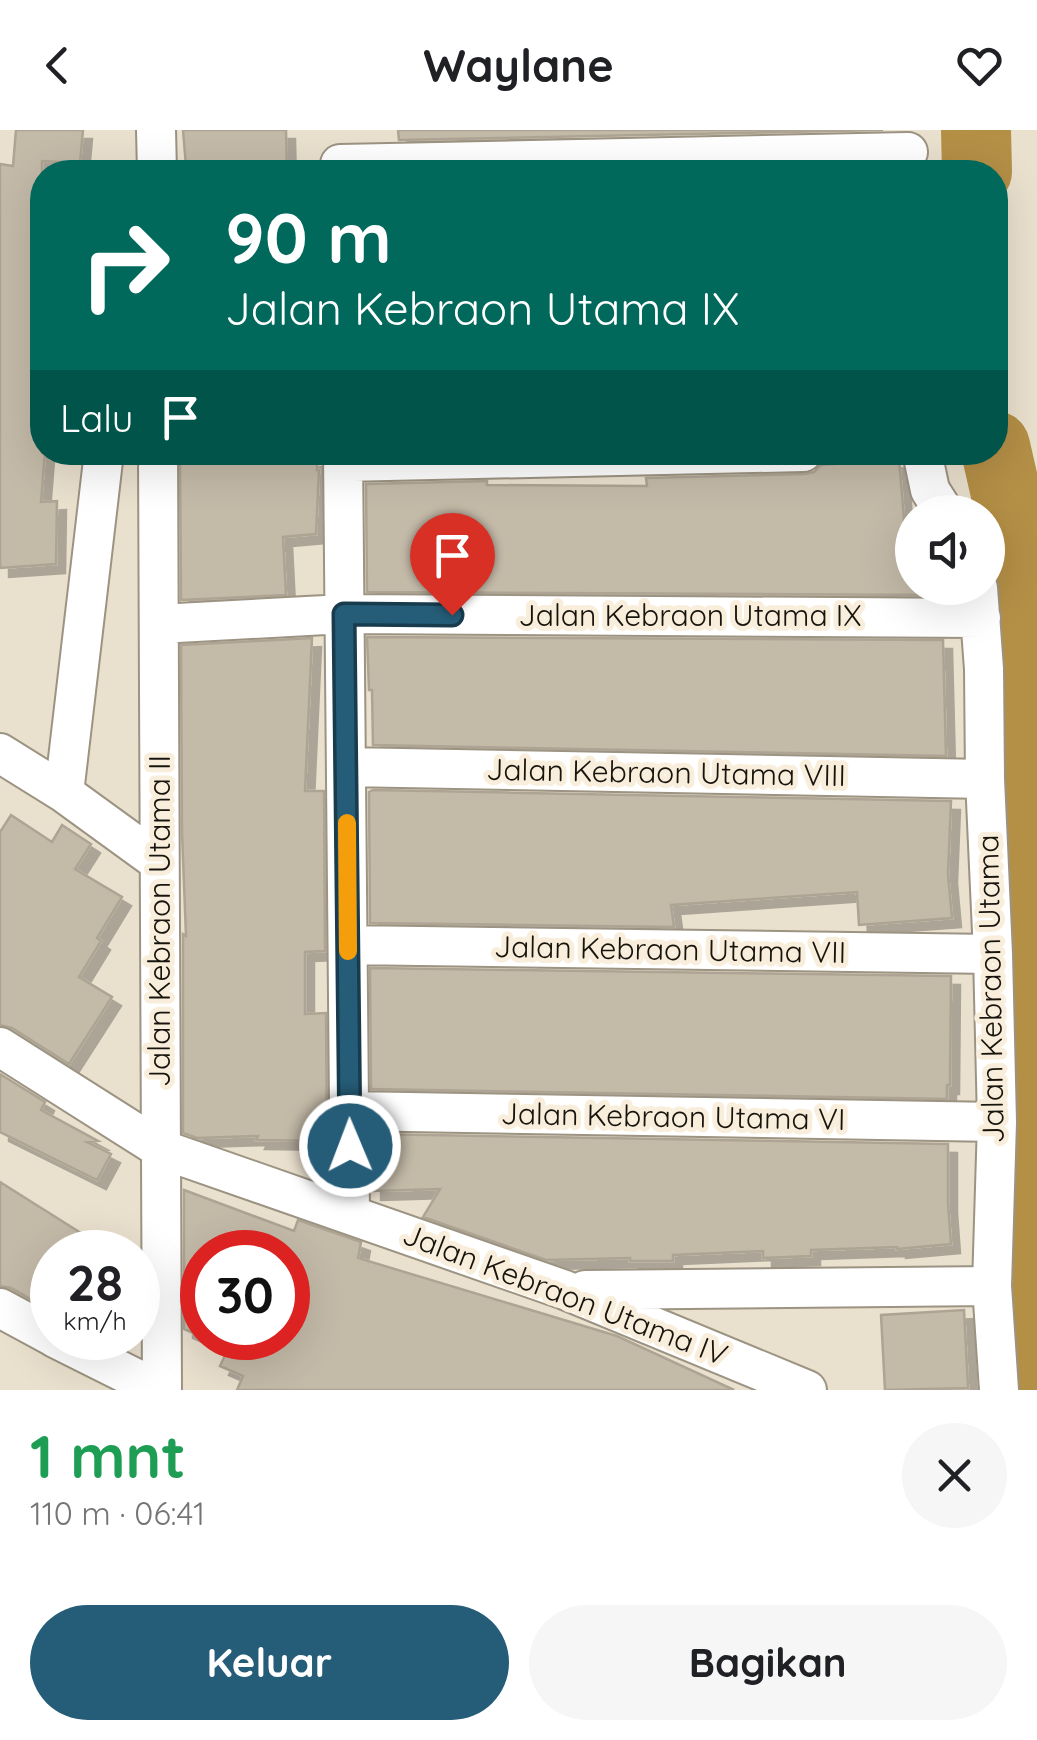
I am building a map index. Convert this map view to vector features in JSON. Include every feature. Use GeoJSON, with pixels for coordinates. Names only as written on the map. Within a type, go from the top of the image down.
{"type":"FeatureCollection","features":[{"type":"Feature","properties":{"kind":"street"},"geometry":{"type":"LineString","coordinates":[[156,130],[156,160]]}},
{"type":"Feature","properties":{"kind":"street"},"geometry":{"type":"LineString","coordinates":[[339,155],[908,152]]}},
{"type":"Feature","properties":{"kind":"street"},"geometry":{"type":"LineString","coordinates":[[64,792],[102,465]]}},
{"type":"Feature","properties":{"kind":"street","name":"Jalan Kebraon Utama II"},"geometry":{"type":"LineString","coordinates":[[158,465],[160,1390]]}},
{"type":"Feature","properties":{"kind":"street"},"geometry":{"type":"LineString","coordinates":[[342,465],[350,1215]]}},
{"type":"Feature","properties":{"kind":"street"},"geometry":{"type":"LineString","coordinates":[[925,465],[933,495]]}},
{"type":"Feature","properties":{"kind":"street","name":"Jalan Kebraon Utama IX"},"geometry":{"type":"LineString","coordinates":[[159,624],[344,614],[895,604]]}},
{"type":"Feature","properties":{"kind":"street","name":"Jalan Kebraon Utama"},"geometry":{"type":"LineString","coordinates":[[979,605],[993,954],[997,1122],[992,1286],[999,1390]]}},
{"type":"Feature","properties":{"kind":"street"},"geometry":{"type":"LineString","coordinates":[[0,752],[64,792],[159,862]]}},
{"type":"Feature","properties":{"kind":"street","name":"Jalan Kebraon Utama VIII"},"geometry":{"type":"LineString","coordinates":[[346,767],[986,779]]}},
{"type":"Feature","properties":{"kind":"street","name":"Jalan Kebraon Utama VII"},"geometry":{"type":"LineString","coordinates":[[348,945],[993,954]]}},
{"type":"Feature","properties":{"kind":"street","name":"Jalan Kebraon Utama IV"},"geometry":{"type":"LineString","coordinates":[[0,1047],[161,1149],[565,1290],[807,1390]]}},
{"type":"Feature","properties":{"kind":"street","name":"Jalan Kebraon Utama VI"},"geometry":{"type":"LineString","coordinates":[[350,1111],[997,1122]]}},
{"type":"Feature","properties":{"kind":"street"},"geometry":{"type":"LineString","coordinates":[[565,1290],[992,1286]]}},
{"type":"Feature","properties":{"kind":"street"},"geometry":{"type":"LineString","coordinates":[[0,1308],[30,1324]]}},
{"type":"Feature","properties":{"kind":"street"},"geometry":{"type":"LineString","coordinates":[[100,1360],[160,1390]]}},
{"type":"Feature","properties":{"kind":"building"},"geometry":{"type":"Polygon","coordinates":[[[16,130],[83,130],[80,160],[30,160],[30,465],[44,465],[41,502],[57,501],[56,564],[0,568],[0,164],[13,166],[16,130]]]}},
{"type":"Feature","properties":{"kind":"building"},"geometry":{"type":"Polygon","coordinates":[[[183,130],[286,130],[287,160],[186,160],[183,130]]]}},
{"type":"Feature","properties":{"kind":"building"},"geometry":{"type":"Polygon","coordinates":[[[398,130],[883,130],[399,140],[398,130]]]}},
{"type":"Feature","properties":{"kind":"building"},"geometry":{"type":"Polygon","coordinates":[[[180,465],[317,465],[316,534],[283,537],[286,595],[181,600],[180,465]]]}},
{"type":"Feature","properties":{"kind":"building"},"geometry":{"type":"Polygon","coordinates":[[[821,465],[900,465],[902,495],[895,495],[895,595],[367,592],[366,484],[487,481],[487,485],[647,486],[646,478],[804,474],[821,465]]]}},
{"type":"Feature","properties":{"kind":"building"},"geometry":{"type":"Polygon","coordinates":[[[367,637],[943,640],[946,756],[373,745],[367,637]]]}},
{"type":"Feature","properties":{"kind":"building"},"geometry":{"type":"Polygon","coordinates":[[[312,638],[305,791],[324,791],[325,951],[305,952],[305,1014],[326,1013],[327,1141],[256,1140],[258,1136],[197,1138],[183,1133],[183,934],[186,936],[181,645],[312,638]]]}},
{"type":"Feature","properties":{"kind":"building"},"geometry":{"type":"Polygon","coordinates":[[[369,792],[951,801],[948,874],[952,918],[859,925],[857,892],[671,905],[674,927],[370,923],[369,792]]]}},
{"type":"Feature","properties":{"kind":"building"},"geometry":{"type":"Polygon","coordinates":[[[11,815],[52,842],[62,825],[91,844],[75,869],[122,897],[79,977],[112,997],[69,1064],[12,1028],[0,1025],[0,832],[11,815]]]}},
{"type":"Feature","properties":{"kind":"building"},"geometry":{"type":"Polygon","coordinates":[[[370,968],[951,976],[947,1099],[371,1089],[370,968]]]}},
{"type":"Feature","properties":{"kind":"building"},"geometry":{"type":"Polygon","coordinates":[[[0,1074],[45,1102],[41,1110],[98,1141],[87,1142],[111,1154],[97,1180],[0,1132],[0,1074]]]}},
{"type":"Feature","properties":{"kind":"building"},"geometry":{"type":"Polygon","coordinates":[[[372,1134],[948,1144],[951,1244],[811,1250],[811,1256],[763,1258],[763,1251],[673,1255],[673,1261],[546,1260],[423,1217],[440,1189],[372,1191],[372,1134]]]}},
{"type":"Feature","properties":{"kind":"building"},"geometry":{"type":"Polygon","coordinates":[[[0,1182],[76,1230],[30,1230],[30,1299],[0,1286],[0,1182]]]}},
{"type":"Feature","properties":{"kind":"building"},"geometry":{"type":"Polygon","coordinates":[[[184,1190],[291,1230],[184,1230],[184,1190]]]}},
{"type":"Feature","properties":{"kind":"building"},"geometry":{"type":"Polygon","coordinates":[[[298,1220],[361,1242],[358,1258],[617,1336],[734,1390],[237,1390],[243,1376],[220,1366],[223,1360],[310,1360],[310,1230],[294,1230],[298,1220]]]}},
{"type":"Feature","properties":{"kind":"building"},"geometry":{"type":"Polygon","coordinates":[[[964,1310],[968,1388],[885,1390],[881,1315],[964,1310]]]}},
{"type":"Feature","properties":{"kind":"waterway"},"geometry":{"type":"LineString","coordinates":[[976,130],[977,160]]}},
{"type":"Feature","properties":{"kind":"waterway"},"geometry":{"type":"LineString","coordinates":[[999,465],[1014,529],[1021,1122],[1031,1390]]}},
{"type":"Feature","properties":{"kind":"slow traffic"},"geometry":{"type":"LineString","coordinates":[[347,823],[348,951]]}},
{"type":"Feature","properties":{"kind":"route"},"geometry":{"type":"LineString","coordinates":[[350,1146],[344,614],[452,615]]}}]}
